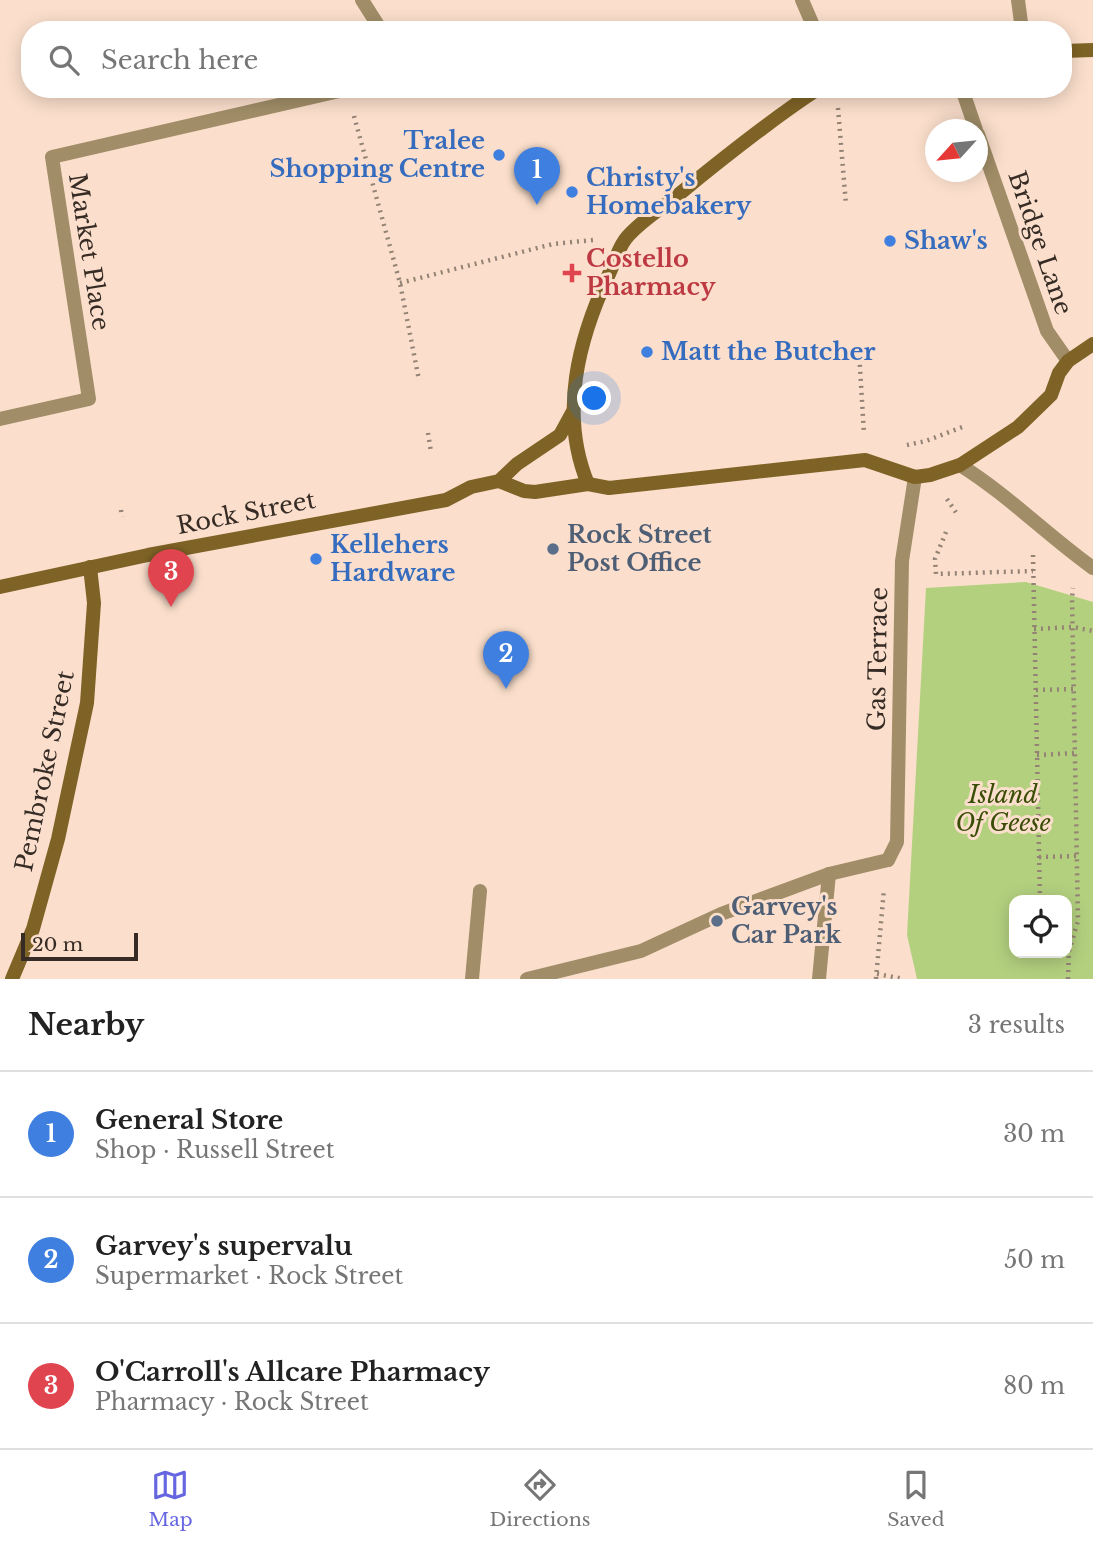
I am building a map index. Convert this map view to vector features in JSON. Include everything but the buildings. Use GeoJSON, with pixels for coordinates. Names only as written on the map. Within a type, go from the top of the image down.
{"type":"FeatureCollection","features":[{"type":"Feature","properties":{"kind":"main road"},"geometry":{"type":"LineString","coordinates":[[1072,51],[1093,50]]}},
{"type":"Feature","properties":{"kind":"main road"},"geometry":{"type":"LineString","coordinates":[[588,484],[579,462],[572,413],[577,367],[593,309],[627,237],[804,98]]}},
{"type":"Feature","properties":{"kind":"main road"},"geometry":{"type":"LineString","coordinates":[[499,481],[535,492],[588,484],[609,488],[865,460],[915,477],[930,475],[960,465],[1018,427],[1051,395],[1059,373],[1068,361],[1093,344]]}},
{"type":"Feature","properties":{"kind":"main road","name":"Rock Street"},"geometry":{"type":"LineString","coordinates":[[0,587],[90,567],[446,500],[471,487],[499,481],[517,464],[560,435],[572,413]]}},
{"type":"Feature","properties":{"kind":"main road","name":"Pembroke Street"},"geometry":{"type":"LineString","coordinates":[[12,979],[33,929],[55,852],[82,725],[92,655],[94,603],[90,567]]}},
{"type":"Feature","properties":{"kind":"street"},"geometry":{"type":"LineString","coordinates":[[362,0],[375,21]]}},
{"type":"Feature","properties":{"kind":"street"},"geometry":{"type":"LineString","coordinates":[[802,0],[811,21]]}},
{"type":"Feature","properties":{"kind":"street"},"geometry":{"type":"LineString","coordinates":[[1018,0],[1021,21]]}},
{"type":"Feature","properties":{"kind":"street","name":"Market Place"},"geometry":{"type":"LineString","coordinates":[[0,419],[89,399],[52,157],[309,98]]}},
{"type":"Feature","properties":{"kind":"street","name":"Bridge Lane"},"geometry":{"type":"LineString","coordinates":[[965,98],[972,119]]}},
{"type":"Feature","properties":{"kind":"street","name":"Bridge Lane"},"geometry":{"type":"LineString","coordinates":[[988,163],[1047,331],[1068,361]]}},
{"type":"Feature","properties":{"kind":"street"},"geometry":{"type":"LineString","coordinates":[[960,465],[1014,502],[1060,544],[1093,568]]}},
{"type":"Feature","properties":{"kind":"street","name":"Gas Terrace"},"geometry":{"type":"LineString","coordinates":[[829,874],[888,860],[897,842],[902,561],[915,477]]}},
{"type":"Feature","properties":{"kind":"street"},"geometry":{"type":"LineString","coordinates":[[527,979],[641,951],[721,914],[829,874],[819,979]]}},
{"type":"Feature","properties":{"kind":"street"},"geometry":{"type":"LineString","coordinates":[[472,979],[480,891]]}},
{"type":"Feature","properties":{"kind":"path"},"geometry":{"type":"LineString","coordinates":[[837,103],[846,205]]}},
{"type":"Feature","properties":{"kind":"path"},"geometry":{"type":"LineString","coordinates":[[354,114],[400,283],[419,380]]}},
{"type":"Feature","properties":{"kind":"path"},"geometry":{"type":"LineString","coordinates":[[400,283],[553,244],[627,237]]}},
{"type":"Feature","properties":{"kind":"path"},"geometry":{"type":"LineString","coordinates":[[859,351],[865,460]]}},
{"type":"Feature","properties":{"kind":"path"},"geometry":{"type":"LineString","coordinates":[[904,445],[926,441],[970,425]]}},
{"type":"Feature","properties":{"kind":"path"},"geometry":{"type":"LineString","coordinates":[[428,433],[431,452]]}},
{"type":"Feature","properties":{"kind":"path"},"geometry":{"type":"LineString","coordinates":[[121,510],[122,517]]}},
{"type":"Feature","properties":{"kind":"path"},"geometry":{"type":"LineString","coordinates":[[946,532],[935,559],[936,574],[1034,571]]}},
{"type":"Feature","properties":{"kind":"path"},"geometry":{"type":"LineString","coordinates":[[1033,555],[1040,895]]}},
{"type":"Feature","properties":{"kind":"path"},"geometry":{"type":"LineString","coordinates":[[1072,939],[1078,922],[1073,588]]}},
{"type":"Feature","properties":{"kind":"path"},"geometry":{"type":"LineString","coordinates":[[1034,629],[1073,627],[1093,631]]}},
{"type":"Feature","properties":{"kind":"path"},"geometry":{"type":"LineString","coordinates":[[1036,690],[1074,689]]}},
{"type":"Feature","properties":{"kind":"path"},"geometry":{"type":"LineString","coordinates":[[1037,755],[1075,754]]}},
{"type":"Feature","properties":{"kind":"path"},"geometry":{"type":"LineString","coordinates":[[1039,857],[1077,856]]}},
{"type":"Feature","properties":{"kind":"path"},"geometry":{"type":"LineString","coordinates":[[884,885],[877,976],[904,979]]}},
{"type":"Feature","properties":{"kind":"path"},"geometry":{"type":"LineString","coordinates":[[1068,958],[1068,979]]}},
{"type":"Feature","properties":{"kind":"green space","name":"Island Of Geese"},"geometry":{"type":"Polygon","coordinates":[[[1026,582],[1093,602],[1093,979],[917,979],[907,935],[926,588],[1026,582]]]}},
{"type":"Feature","properties":{"kind":"place","name":"Tralee Shopping Centre"},"geometry":{"type":"Point","coordinates":[499,155]}},
{"type":"Feature","properties":{"kind":"place","name":"Christy's Homebakery"},"geometry":{"type":"Point","coordinates":[572,192]}},
{"type":"Feature","properties":{"kind":"place","name":"General Store"},"geometry":{"type":"Point","coordinates":[537,205]}},
{"type":"Feature","properties":{"kind":"place","name":"Shaw's"},"geometry":{"type":"Point","coordinates":[890,241]}},
{"type":"Feature","properties":{"kind":"place","name":"Costello Pharmacy"},"geometry":{"type":"Point","coordinates":[572,273]}},
{"type":"Feature","properties":{"kind":"place","name":"Matt the Butcher"},"geometry":{"type":"Point","coordinates":[647,352]}},
{"type":"Feature","properties":{"kind":"place","name":"Rock Street Post Office"},"geometry":{"type":"Point","coordinates":[553,549]}},
{"type":"Feature","properties":{"kind":"place","name":"Kellehers Hardware"},"geometry":{"type":"Point","coordinates":[316,559]}},
{"type":"Feature","properties":{"kind":"place","name":"O'Carroll's Allcare Pharmacy"},"geometry":{"type":"Point","coordinates":[171,607]}},
{"type":"Feature","properties":{"kind":"place","name":"Garvey's supervalu"},"geometry":{"type":"Point","coordinates":[506,689]}},
{"type":"Feature","properties":{"kind":"place","name":"Garvey's Car Park"},"geometry":{"type":"Point","coordinates":[717,921]}}]}
